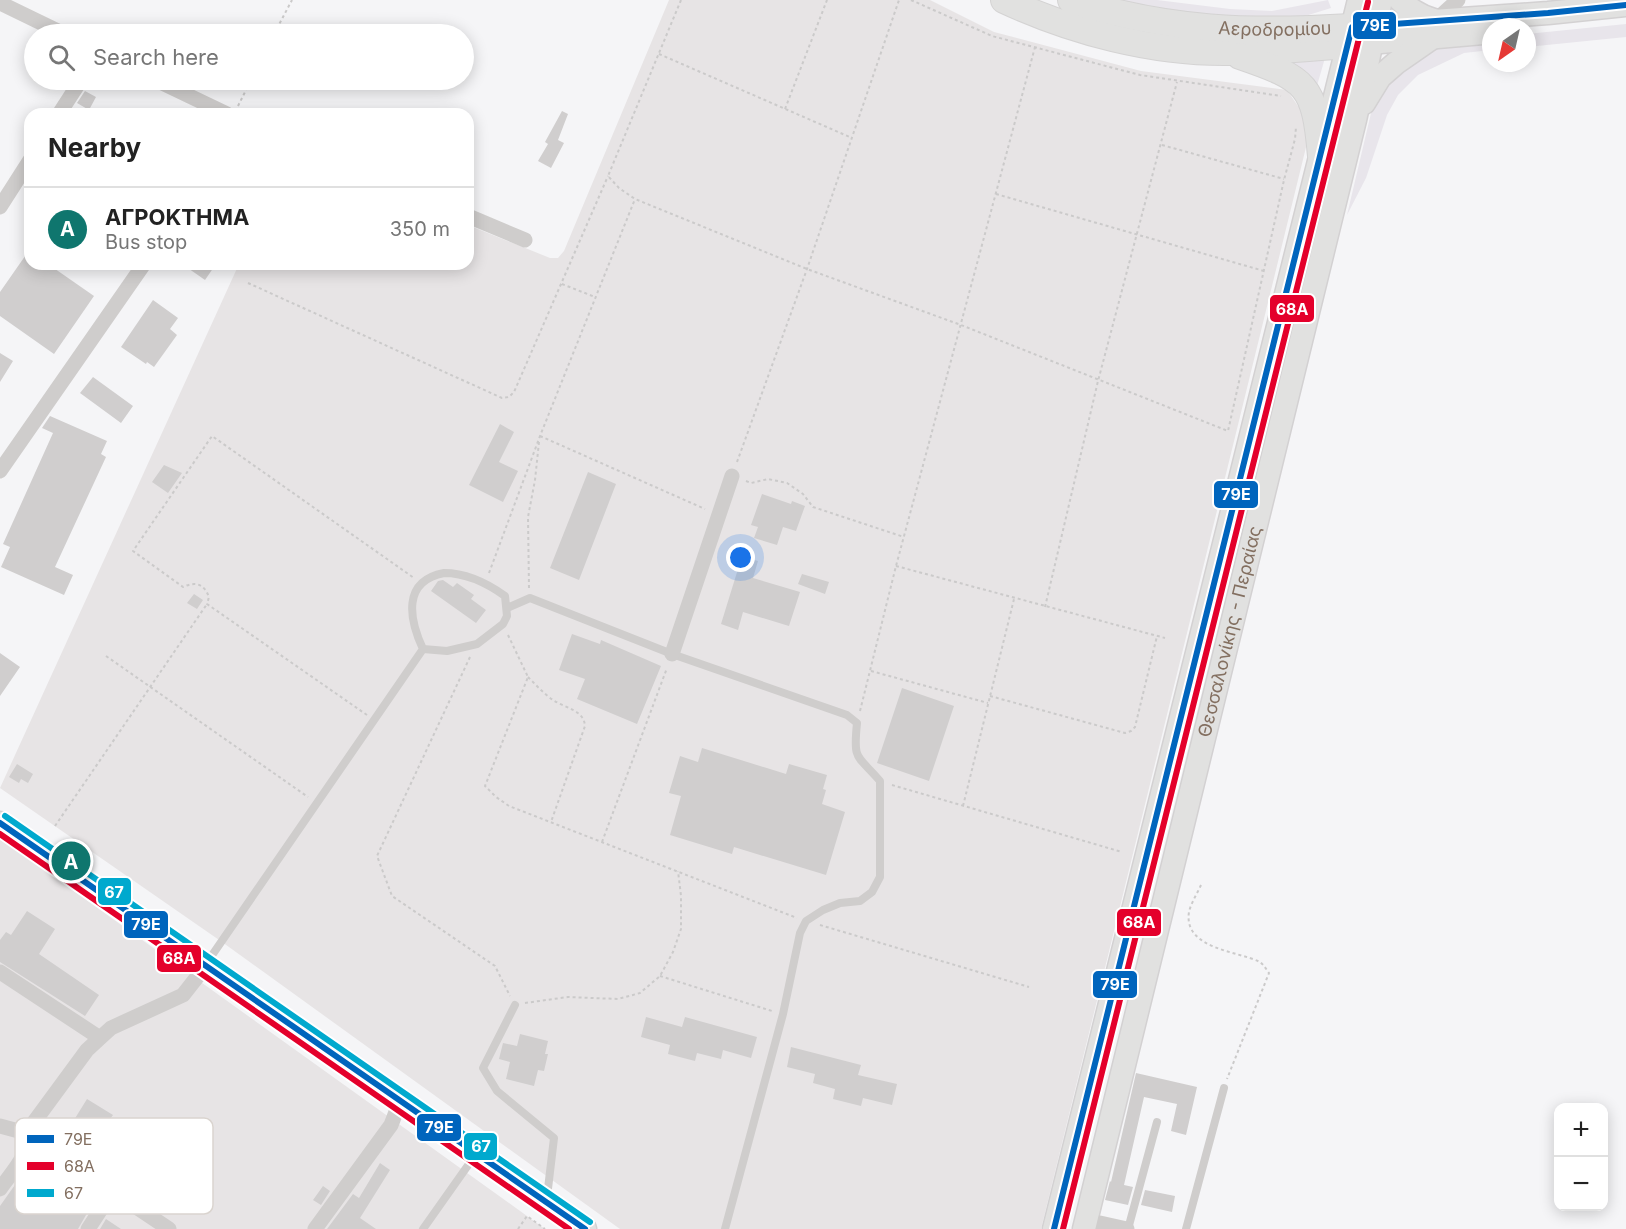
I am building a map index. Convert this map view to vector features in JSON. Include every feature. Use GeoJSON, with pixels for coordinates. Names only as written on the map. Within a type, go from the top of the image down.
{"type":"FeatureCollection","features":[{"type":"Feature","properties":{"kind":"highway","name":"Αεροδρομίου"},"geometry":{"type":"LineString","coordinates":[[1004,0],[1054,20],[1122,39],[1158,46],[1229,52],[1362,35]]}},
{"type":"Feature","properties":{"kind":"highway","name":"Αεροδρομίου"},"geometry":{"type":"LineString","coordinates":[[1071,0],[1129,16],[1196,27],[1362,35]]}},
{"type":"Feature","properties":{"kind":"highway"},"geometry":{"type":"LineString","coordinates":[[1229,52],[1283,71],[1308,93],[1316,111],[1321,156]]}},
{"type":"Feature","properties":{"kind":"main road","name":"Θεσσαλονίκης - Περαίας"},"geometry":{"type":"LineString","coordinates":[[1092,1226],[1355,120],[1362,35],[1359,0]]}},
{"type":"Feature","properties":{"kind":"main road","name":"Θεσσαλονίκης - Περαίας"},"geometry":{"type":"LineString","coordinates":[[1054,1229],[1321,156],[1362,35],[1381,0]]}},
{"type":"Feature","properties":{"kind":"main road"},"geometry":{"type":"LineString","coordinates":[[1355,120],[1380,77],[1435,28],[1400,0]]}},
{"type":"Feature","properties":{"kind":"main road","name":"Αεροδρομίου"},"geometry":{"type":"LineString","coordinates":[[1362,35],[1626,5]]}},
{"type":"Feature","properties":{"kind":"main road"},"geometry":{"type":"LineString","coordinates":[[1536,28],[1626,19]]}},
{"type":"Feature","properties":{"kind":"main road","name":"Αεροδρομίου"},"geometry":{"type":"LineString","coordinates":[[1435,28],[1482,31]]}},
{"type":"Feature","properties":{"kind":"main road"},"geometry":{"type":"LineString","coordinates":[[0,823],[585,1229]]}},
{"type":"Feature","properties":{"kind":"street"},"geometry":{"type":"LineString","coordinates":[[1435,28],[1458,0]]}},
{"type":"Feature","properties":{"kind":"street"},"geometry":{"type":"LineString","coordinates":[[0,3],[43,24]]}},
{"type":"Feature","properties":{"kind":"street"},"geometry":{"type":"LineString","coordinates":[[63,108],[75,90]]}},
{"type":"Feature","properties":{"kind":"street"},"geometry":{"type":"LineString","coordinates":[[177,90],[214,108]]}},
{"type":"Feature","properties":{"kind":"street"},"geometry":{"type":"LineString","coordinates":[[0,207],[24,169]]}},
{"type":"Feature","properties":{"kind":"street"},"geometry":{"type":"LineString","coordinates":[[474,219],[525,240]]}},
{"type":"Feature","properties":{"kind":"street"},"geometry":{"type":"LineString","coordinates":[[0,471],[140,270]]}},
{"type":"Feature","properties":{"kind":"street"},"geometry":{"type":"LineString","coordinates":[[672,654],[732,476]]}},
{"type":"Feature","properties":{"kind":"street"},"geometry":{"type":"LineString","coordinates":[[37,1118],[87,1050],[111,1028],[183,995],[205,966]]}},
{"type":"Feature","properties":{"kind":"street"},"geometry":{"type":"LineString","coordinates":[[0,972],[100,1038]]}},
{"type":"Feature","properties":{"kind":"street"},"geometry":{"type":"LineString","coordinates":[[315,1229],[391,1125],[400,1099]]}},
{"type":"Feature","properties":{"kind":"street"},"geometry":{"type":"LineString","coordinates":[[0,1126],[15,1130]]}},
{"type":"Feature","properties":{"kind":"street"},"geometry":{"type":"LineString","coordinates":[[0,1189],[15,1167]]}},
{"type":"Feature","properties":{"kind":"street"},"geometry":{"type":"LineString","coordinates":[[88,1229],[98,1214]]}},
{"type":"Feature","properties":{"kind":"street"},"geometry":{"type":"LineString","coordinates":[[147,1214],[169,1229]]}},
{"type":"Feature","properties":{"kind":"street"},"geometry":{"type":"LineString","coordinates":[[1092,1226],[1128,1229]]}},
{"type":"Feature","properties":{"kind":"lane"},"geometry":{"type":"LineString","coordinates":[[456,573],[485,583],[505,596],[507,616],[503,624],[477,644],[447,651],[423,649],[413,625],[412,612],[415,593],[432,575],[456,573]]}},
{"type":"Feature","properties":{"kind":"lane"},"geometry":{"type":"LineString","coordinates":[[507,608],[530,598],[672,654],[847,715],[857,723],[855,745],[860,761],[880,782],[880,877],[872,892],[860,902],[840,903],[823,910],[806,921],[800,933],[783,1014],[725,1229]]}},
{"type":"Feature","properties":{"kind":"lane"},"geometry":{"type":"LineString","coordinates":[[205,966],[423,649]]}},
{"type":"Feature","properties":{"kind":"lane"},"geometry":{"type":"LineString","coordinates":[[515,1005],[483,1068],[497,1091],[554,1138],[546,1202]]}},
{"type":"Feature","properties":{"kind":"lane"},"geometry":{"type":"LineString","coordinates":[[1186,1229],[1224,1088]]}},
{"type":"Feature","properties":{"kind":"lane"},"geometry":{"type":"LineString","coordinates":[[1128,1229],[1157,1122]]}},
{"type":"Feature","properties":{"kind":"lane"},"geometry":{"type":"LineString","coordinates":[[423,1229],[477,1153]]}},
{"type":"Feature","properties":{"kind":"path"},"geometry":{"type":"LineString","coordinates":[[279,24],[292,0]]}},
{"type":"Feature","properties":{"kind":"path"},"geometry":{"type":"LineString","coordinates":[[248,283],[502,398],[509,397],[514,392],[608,176],[681,0]]}},
{"type":"Feature","properties":{"kind":"path"},"geometry":{"type":"LineString","coordinates":[[786,109],[827,0]]}},
{"type":"Feature","properties":{"kind":"path"},"geometry":{"type":"LineString","coordinates":[[899,0],[807,269],[732,476],[751,483],[768,479],[787,483],[803,494],[813,507],[904,537]]}},
{"type":"Feature","properties":{"kind":"path"},"geometry":{"type":"LineString","coordinates":[[911,0],[992,36],[1140,75],[1288,97]]}},
{"type":"Feature","properties":{"kind":"path"},"geometry":{"type":"LineString","coordinates":[[857,723],[896,566],[1035,47]]}},
{"type":"Feature","properties":{"kind":"path"},"geometry":{"type":"LineString","coordinates":[[658,54],[852,138]]}},
{"type":"Feature","properties":{"kind":"path"},"geometry":{"type":"LineString","coordinates":[[1045,607],[1098,381],[1177,82]]}},
{"type":"Feature","properties":{"kind":"path"},"geometry":{"type":"LineString","coordinates":[[237,108],[246,90]]}},
{"type":"Feature","properties":{"kind":"path"},"geometry":{"type":"LineString","coordinates":[[608,176],[635,199],[807,269],[961,325],[1228,431],[1284,180],[1296,139],[1296,127]]}},
{"type":"Feature","properties":{"kind":"path"},"geometry":{"type":"LineString","coordinates":[[1162,145],[1284,180]]}},
{"type":"Feature","properties":{"kind":"path"},"geometry":{"type":"LineString","coordinates":[[996,194],[1264,271]]}},
{"type":"Feature","properties":{"kind":"path"},"geometry":{"type":"LineString","coordinates":[[485,583],[540,436],[635,199]]}},
{"type":"Feature","properties":{"kind":"path"},"geometry":{"type":"LineString","coordinates":[[561,284],[595,297]]}},
{"type":"Feature","properties":{"kind":"path"},"geometry":{"type":"LineString","coordinates":[[55,826],[207,604],[209,597],[206,590],[199,584],[183,586],[133,551],[212,436],[422,583]]}},
{"type":"Feature","properties":{"kind":"path"},"geometry":{"type":"LineString","coordinates":[[540,436],[718,516]]}},
{"type":"Feature","properties":{"kind":"path"},"geometry":{"type":"LineString","coordinates":[[530,598],[528,517],[540,436]]}},
{"type":"Feature","properties":{"kind":"path"},"geometry":{"type":"LineString","coordinates":[[896,566],[1165,638]]}},
{"type":"Feature","properties":{"kind":"path"},"geometry":{"type":"LineString","coordinates":[[963,806],[1014,599]]}},
{"type":"Feature","properties":{"kind":"path"},"geometry":{"type":"LineString","coordinates":[[207,604],[374,720]]}},
{"type":"Feature","properties":{"kind":"path"},"geometry":{"type":"LineString","coordinates":[[503,624],[528,677],[552,700],[581,714],[585,719],[585,726],[551,822]]}},
{"type":"Feature","properties":{"kind":"path"},"geometry":{"type":"LineString","coordinates":[[990,696],[1125,733],[1131,731],[1135,727],[1157,636]]}},
{"type":"Feature","properties":{"kind":"path"},"geometry":{"type":"LineString","coordinates":[[477,644],[377,856],[392,896],[495,966],[515,1005],[568,997],[618,999],[640,993],[660,976],[673,952],[681,929],[678,872]]}},
{"type":"Feature","properties":{"kind":"path"},"geometry":{"type":"LineString","coordinates":[[602,842],[672,654]]}},
{"type":"Feature","properties":{"kind":"path"},"geometry":{"type":"LineString","coordinates":[[106,656],[317,804]]}},
{"type":"Feature","properties":{"kind":"path"},"geometry":{"type":"LineString","coordinates":[[871,671],[988,703]]}},
{"type":"Feature","properties":{"kind":"path"},"geometry":{"type":"LineString","coordinates":[[528,677],[485,786],[509,806],[806,921],[1029,987]]}},
{"type":"Feature","properties":{"kind":"path"},"geometry":{"type":"LineString","coordinates":[[880,782],[1122,852]]}},
{"type":"Feature","properties":{"kind":"path"},"geometry":{"type":"LineString","coordinates":[[1201,885],[1189,913],[1191,927],[1196,936],[1205,943],[1263,963],[1269,973],[1224,1088]]}},
{"type":"Feature","properties":{"kind":"path"},"geometry":{"type":"LineString","coordinates":[[660,976],[783,1014]]}},
{"type":"Feature","properties":{"kind":"path"},"geometry":{"type":"LineString","coordinates":[[518,1229],[526,1216],[545,1229]]}},
{"type":"Feature","properties":{"kind":"shaded area"},"geometry":{"type":"Polygon","coordinates":[[[669,0],[930,0],[994,32],[1141,71],[1287,90],[1302,112],[1309,135],[1041,1229],[620,1229],[222,942],[0,788],[236,270],[474,270],[474,227],[550,258],[558,258],[564,251],[669,0]]]}},
{"type":"Feature","properties":{"kind":"shaded area"},"geometry":{"type":"Polygon","coordinates":[[[1115,0],[1157,0],[1230,9],[1272,11],[1328,0],[1331,8],[1302,17],[1281,19],[1185,15],[1115,0]]]}},
{"type":"Feature","properties":{"kind":"shaded area"},"geometry":{"type":"Polygon","coordinates":[[[1626,24],[1626,37],[1536,46],[1536,33],[1626,24]]]}},
{"type":"Feature","properties":{"kind":"shaded area"},"geometry":{"type":"Polygon","coordinates":[[[1482,39],[1482,51],[1464,53],[1418,75],[1398,95],[1387,115],[1366,178],[1347,215],[1372,109],[1385,85],[1438,46],[1482,39]]]}},
{"type":"Feature","properties":{"kind":"shaded area"},"geometry":{"type":"Polygon","coordinates":[[[1325,58],[1314,96],[1282,63],[1325,58]]]}},
{"type":"Feature","properties":{"kind":"shaded area"},"geometry":{"type":"Polygon","coordinates":[[[0,838],[545,1229],[0,1229],[0,838]]]}},
{"type":"Feature","properties":{"kind":"building"},"geometry":{"type":"Polygon","coordinates":[[[85,91],[96,97],[90,108],[77,103],[85,91]]]}},
{"type":"Feature","properties":{"kind":"building"},"geometry":{"type":"Polygon","coordinates":[[[562,111],[568,114],[558,140],[564,143],[551,168],[538,161],[548,144],[545,142],[562,111]]]}},
{"type":"Feature","properties":{"kind":"building"},"geometry":{"type":"Polygon","coordinates":[[[24,258],[24,270],[57,270],[94,296],[54,354],[0,316],[0,292],[24,258]]]}},
{"type":"Feature","properties":{"kind":"building"},"geometry":{"type":"Polygon","coordinates":[[[191,270],[212,270],[205,280],[191,270]]]}},
{"type":"Feature","properties":{"kind":"building"},"geometry":{"type":"Polygon","coordinates":[[[153,300],[178,318],[170,329],[177,335],[154,367],[121,347],[153,300]]]}},
{"type":"Feature","properties":{"kind":"building"},"geometry":{"type":"Polygon","coordinates":[[[0,353],[13,361],[0,382],[0,353]]]}},
{"type":"Feature","properties":{"kind":"building"},"geometry":{"type":"Polygon","coordinates":[[[93,377],[133,406],[121,423],[80,393],[93,377]]]}},
{"type":"Feature","properties":{"kind":"building"},"geometry":{"type":"Polygon","coordinates":[[[50,416],[107,441],[101,454],[106,457],[55,567],[73,575],[64,595],[1,567],[10,547],[3,544],[53,433],[42,428],[50,416]]]}},
{"type":"Feature","properties":{"kind":"building"},"geometry":{"type":"Polygon","coordinates":[[[500,424],[514,432],[499,462],[518,471],[503,502],[469,485],[500,424]]]}},
{"type":"Feature","properties":{"kind":"building"},"geometry":{"type":"Polygon","coordinates":[[[164,465],[182,473],[168,493],[152,482],[164,465]]]}},
{"type":"Feature","properties":{"kind":"building"},"geometry":{"type":"Polygon","coordinates":[[[588,472],[616,484],[579,580],[550,568],[588,472]]]}},
{"type":"Feature","properties":{"kind":"building"},"geometry":{"type":"Polygon","coordinates":[[[762,494],[791,504],[792,501],[805,506],[796,531],[783,527],[777,545],[754,538],[758,527],[751,525],[762,494]]]}},
{"type":"Feature","properties":{"kind":"building"},"geometry":{"type":"Polygon","coordinates":[[[742,556],[758,561],[753,578],[800,592],[789,626],[743,612],[738,630],[721,624],[742,556]]]}},
{"type":"Feature","properties":{"kind":"building"},"geometry":{"type":"Polygon","coordinates":[[[802,574],[829,582],[825,594],[798,584],[802,574]]]}},
{"type":"Feature","properties":{"kind":"building"},"geometry":{"type":"Polygon","coordinates":[[[443,580],[453,587],[457,583],[474,595],[471,599],[486,610],[476,623],[431,591],[438,581],[443,580]]]}},
{"type":"Feature","properties":{"kind":"building"},"geometry":{"type":"Polygon","coordinates":[[[194,594],[203,600],[197,609],[187,603],[194,594]]]}},
{"type":"Feature","properties":{"kind":"building"},"geometry":{"type":"Polygon","coordinates":[[[572,634],[600,644],[601,640],[661,666],[637,724],[577,699],[585,679],[559,670],[572,634]]]}},
{"type":"Feature","properties":{"kind":"building"},"geometry":{"type":"Polygon","coordinates":[[[0,653],[20,667],[0,696],[0,653]]]}},
{"type":"Feature","properties":{"kind":"building"},"geometry":{"type":"Polygon","coordinates":[[[902,688],[954,706],[929,781],[877,763],[902,688]]]}},
{"type":"Feature","properties":{"kind":"building"},"geometry":{"type":"Polygon","coordinates":[[[702,748],[786,774],[789,764],[827,775],[822,804],[845,812],[826,875],[734,847],[732,854],[670,835],[681,796],[669,793],[680,756],[698,762],[702,748]]]}},
{"type":"Feature","properties":{"kind":"building"},"geometry":{"type":"Polygon","coordinates":[[[17,764],[33,774],[28,783],[21,779],[19,783],[9,777],[17,764]]]}},
{"type":"Feature","properties":{"kind":"building"},"geometry":{"type":"Polygon","coordinates":[[[27,911],[55,929],[39,954],[99,995],[85,1016],[0,962],[0,940],[6,932],[11,935],[27,911]]]}},
{"type":"Feature","properties":{"kind":"building"},"geometry":{"type":"Polygon","coordinates":[[[646,1017],[682,1027],[685,1017],[757,1037],[751,1058],[723,1050],[721,1059],[697,1053],[695,1061],[668,1054],[670,1045],[641,1037],[646,1017]]]}},
{"type":"Feature","properties":{"kind":"building"},"geometry":{"type":"Polygon","coordinates":[[[520,1034],[548,1041],[544,1071],[538,1070],[534,1086],[506,1079],[510,1062],[499,1059],[503,1043],[517,1046],[520,1034]]]}},
{"type":"Feature","properties":{"kind":"building"},"geometry":{"type":"Polygon","coordinates":[[[791,1047],[861,1065],[858,1075],[897,1084],[892,1105],[863,1098],[861,1106],[833,1099],[835,1089],[813,1083],[815,1074],[787,1067],[791,1047]]]}},
{"type":"Feature","properties":{"kind":"building"},"geometry":{"type":"Polygon","coordinates":[[[1136,1073],[1197,1087],[1186,1135],[1171,1131],[1177,1104],[1144,1097],[1124,1185],[1133,1187],[1128,1205],[1105,1200],[1136,1073]]]}},
{"type":"Feature","properties":{"kind":"building"},"geometry":{"type":"Polygon","coordinates":[[[87,1099],[113,1115],[111,1118],[75,1118],[87,1099]]]}},
{"type":"Feature","properties":{"kind":"building"},"geometry":{"type":"Polygon","coordinates":[[[380,1163],[390,1170],[360,1218],[376,1229],[327,1229],[353,1194],[359,1198],[380,1163]]]}},
{"type":"Feature","properties":{"kind":"building"},"geometry":{"type":"Polygon","coordinates":[[[15,1185],[15,1214],[87,1214],[78,1229],[0,1229],[0,1206],[15,1185]]]}},
{"type":"Feature","properties":{"kind":"building"},"geometry":{"type":"Polygon","coordinates":[[[323,1186],[330,1191],[321,1205],[313,1200],[323,1186]]]}},
{"type":"Feature","properties":{"kind":"building"},"geometry":{"type":"Polygon","coordinates":[[[1145,1190],[1175,1196],[1172,1212],[1141,1205],[1145,1190]]]}},
{"type":"Feature","properties":{"kind":"building"},"geometry":{"type":"Polygon","coordinates":[[[106,1219],[121,1229],[100,1229],[106,1219]]]}},
{"type":"Feature","properties":{"kind":"transit line","name":"68Α"},"geometry":{"type":"LineString","coordinates":[[1063,1229],[1368,2]]}},
{"type":"Feature","properties":{"kind":"transit line","name":"79Ε"},"geometry":{"type":"LineString","coordinates":[[1054,1229],[1352,27],[1626,5]]}},
{"type":"Feature","properties":{"kind":"transit line","name":"67"},"geometry":{"type":"LineString","coordinates":[[5,816],[590,1222]]}},
{"type":"Feature","properties":{"kind":"transit line","name":"79Ε"},"geometry":{"type":"LineString","coordinates":[[0,823],[585,1229]]}},
{"type":"Feature","properties":{"kind":"transit line","name":"68Α"},"geometry":{"type":"LineString","coordinates":[[0,834],[569,1229]]}},
{"type":"Feature","properties":{"kind":"place","name":"ΑΓΡΟΚΤΗΜΑ"},"geometry":{"type":"Point","coordinates":[71,861]}}]}
